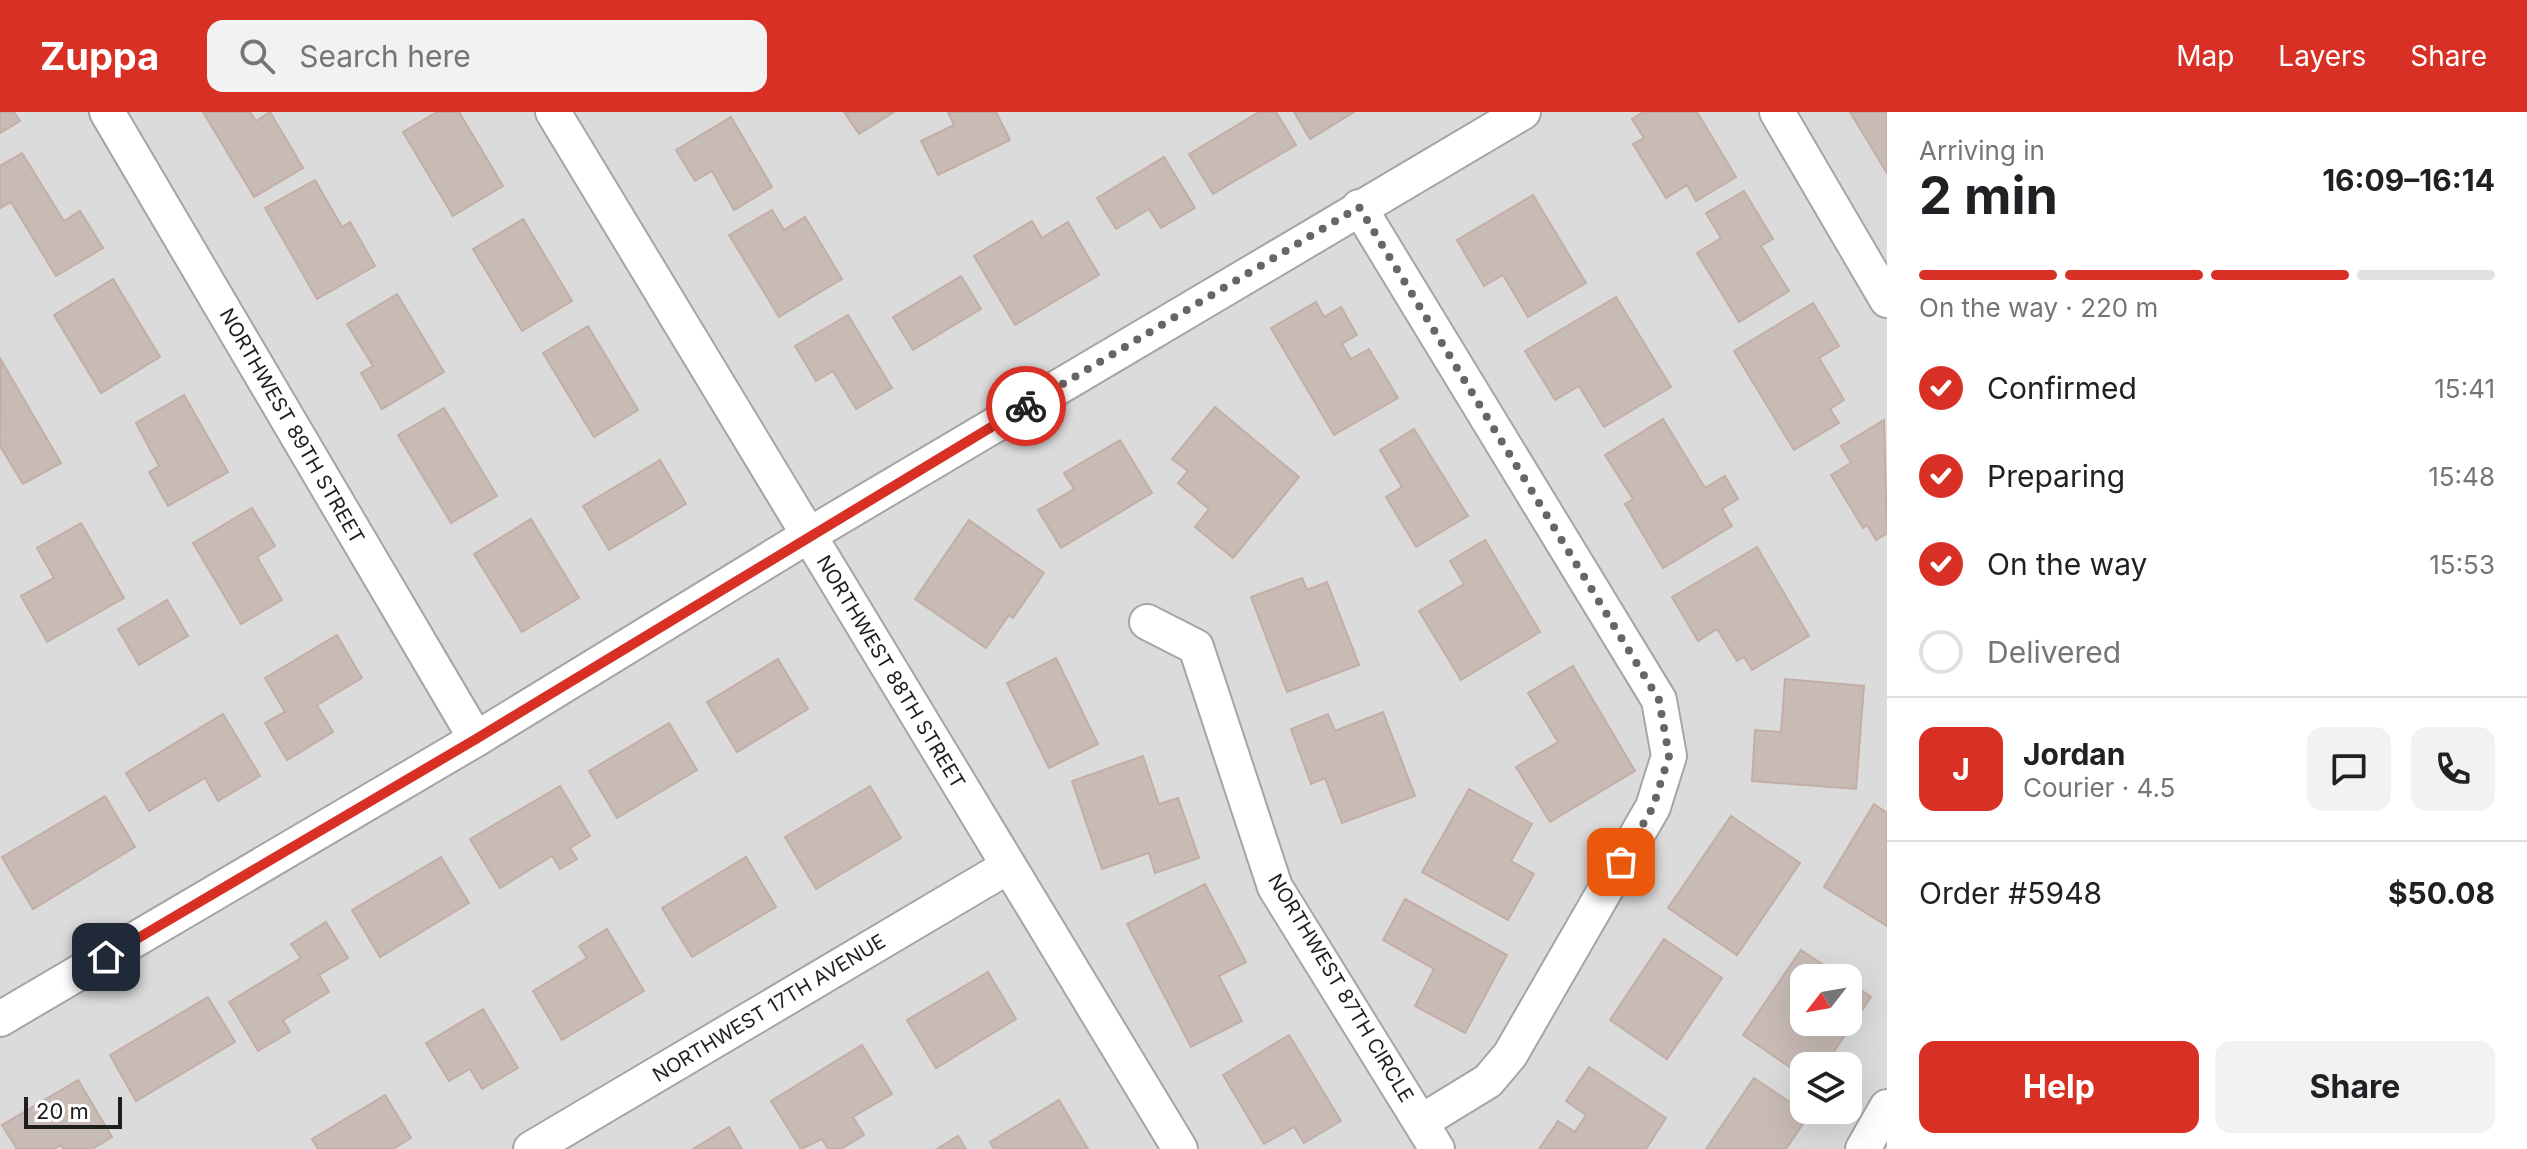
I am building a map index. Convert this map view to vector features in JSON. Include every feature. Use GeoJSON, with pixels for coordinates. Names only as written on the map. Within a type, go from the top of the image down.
{"type":"FeatureCollection","features":[{"type":"Feature","properties":{"kind":"street","name":"NORTHWEST 89TH STREET"},"geometry":{"type":"LineString","coordinates":[[107,112],[476,739]]}},
{"type":"Feature","properties":{"kind":"street","name":"NORTHWEST 88TH STREET"},"geometry":{"type":"LineString","coordinates":[[553,112],[1180,1149]]}},
{"type":"Feature","properties":{"kind":"street"},"geometry":{"type":"LineString","coordinates":[[0,1019],[476,739],[809,535],[1523,112]]}},
{"type":"Feature","properties":{"kind":"street"},"geometry":{"type":"LineString","coordinates":[[1777,112],[1887,300]]}},
{"type":"Feature","properties":{"kind":"street"},"geometry":{"type":"LineString","coordinates":[[1359,207],[1659,700],[1669,756],[1653,807],[1510,1055],[1488,1081],[1429,1135]]}},
{"type":"Feature","properties":{"kind":"street","name":"NORTHWEST 87TH CIRCLE"},"geometry":{"type":"LineString","coordinates":[[1147,622],[1196,647],[1275,887],[1429,1135]]}},
{"type":"Feature","properties":{"kind":"street","name":"NORTHWEST 17TH AVENUE"},"geometry":{"type":"LineString","coordinates":[[531,1149],[1007,867]]}},
{"type":"Feature","properties":{"kind":"street"},"geometry":{"type":"LineString","coordinates":[[1863,1149],[1887,1107]]}},
{"type":"Feature","properties":{"kind":"shaded area"},"geometry":{"type":"Polygon","coordinates":[[[0,112],[1887,112],[1887,1149],[0,1149],[0,112]]]}},
{"type":"Feature","properties":{"kind":"building"},"geometry":{"type":"Polygon","coordinates":[[[0,112],[14,112],[20,121],[0,133],[0,112]]]}},
{"type":"Feature","properties":{"kind":"building"},"geometry":{"type":"Polygon","coordinates":[[[203,112],[250,112],[256,121],[270,112],[303,168],[254,197],[203,112]]]}},
{"type":"Feature","properties":{"kind":"building"},"geometry":{"type":"Polygon","coordinates":[[[437,112],[459,112],[503,186],[453,216],[403,132],[437,112]]]}},
{"type":"Feature","properties":{"kind":"building"},"geometry":{"type":"Polygon","coordinates":[[[844,112],[894,112],[859,134],[844,112]]]}},
{"type":"Feature","properties":{"kind":"building"},"geometry":{"type":"Polygon","coordinates":[[[948,112],[996,112],[1010,140],[938,175],[921,141],[954,125],[948,112]]]}},
{"type":"Feature","properties":{"kind":"building"},"geometry":{"type":"Polygon","coordinates":[[[1259,112],[1276,112],[1296,145],[1213,194],[1189,154],[1259,112]]]}},
{"type":"Feature","properties":{"kind":"building"},"geometry":{"type":"Polygon","coordinates":[[[1294,112],[1354,112],[1310,139],[1294,112]]]}},
{"type":"Feature","properties":{"kind":"building"},"geometry":{"type":"Polygon","coordinates":[[[1643,112],[1697,112],[1736,177],[1696,201],[1687,185],[1666,198],[1633,144],[1644,138],[1632,119],[1643,112]]]}},
{"type":"Feature","properties":{"kind":"building"},"geometry":{"type":"Polygon","coordinates":[[[1850,112],[1887,112],[1887,173],[1850,112]]]}},
{"type":"Feature","properties":{"kind":"building"},"geometry":{"type":"Polygon","coordinates":[[[731,117],[772,187],[734,210],[712,171],[695,181],[676,150],[731,117]]]}},
{"type":"Feature","properties":{"kind":"building"},"geometry":{"type":"Polygon","coordinates":[[[22,153],[64,221],[80,211],[103,248],[56,276],[11,202],[0,208],[0,166],[22,153]]]}},
{"type":"Feature","properties":{"kind":"building"},"geometry":{"type":"Polygon","coordinates":[[[1164,157],[1195,208],[1161,228],[1149,209],[1116,229],[1097,198],[1164,157]]]}},
{"type":"Feature","properties":{"kind":"building"},"geometry":{"type":"Polygon","coordinates":[[[315,180],[342,227],[350,222],[375,266],[317,299],[265,208],[315,180]]]}},
{"type":"Feature","properties":{"kind":"building"},"geometry":{"type":"Polygon","coordinates":[[[1744,191],[1773,239],[1761,246],[1789,291],[1739,322],[1697,253],[1721,238],[1706,213],[1744,191]]]}},
{"type":"Feature","properties":{"kind":"building"},"geometry":{"type":"Polygon","coordinates":[[[1533,195],[1586,283],[1528,317],[1503,275],[1484,286],[1457,240],[1533,195]]]}},
{"type":"Feature","properties":{"kind":"building"},"geometry":{"type":"Polygon","coordinates":[[[772,210],[784,230],[805,217],[842,279],[779,317],[729,235],[772,210]]]}},
{"type":"Feature","properties":{"kind":"building"},"geometry":{"type":"Polygon","coordinates":[[[523,219],[572,301],[522,331],[473,249],[523,219]]]}},
{"type":"Feature","properties":{"kind":"building"},"geometry":{"type":"Polygon","coordinates":[[[1032,221],[1042,238],[1068,222],[1099,275],[1015,325],[974,256],[1032,221]]]}},
{"type":"Feature","properties":{"kind":"building"},"geometry":{"type":"Polygon","coordinates":[[[961,276],[981,309],[913,350],[893,317],[961,276]]]}},
{"type":"Feature","properties":{"kind":"building"},"geometry":{"type":"Polygon","coordinates":[[[113,279],[160,357],[101,393],[54,315],[113,279]]]}},
{"type":"Feature","properties":{"kind":"building"},"geometry":{"type":"Polygon","coordinates":[[[397,294],[444,372],[382,409],[361,373],[373,366],[347,324],[397,294]]]}},
{"type":"Feature","properties":{"kind":"building"},"geometry":{"type":"Polygon","coordinates":[[[1616,297],[1671,387],[1604,427],[1579,386],[1555,400],[1525,351],[1616,297]]]}},
{"type":"Feature","properties":{"kind":"building"},"geometry":{"type":"Polygon","coordinates":[[[1316,302],[1324,317],[1341,307],[1357,335],[1342,344],[1351,359],[1369,349],[1398,398],[1334,435],[1271,328],[1316,302]]]}},
{"type":"Feature","properties":{"kind":"building"},"geometry":{"type":"Polygon","coordinates":[[[1813,303],[1839,346],[1819,358],[1844,400],[1830,409],[1839,423],[1794,450],[1734,351],[1813,303]]]}},
{"type":"Feature","properties":{"kind":"building"},"geometry":{"type":"Polygon","coordinates":[[[848,315],[892,388],[856,409],[833,371],[816,381],[795,346],[848,315]]]}},
{"type":"Feature","properties":{"kind":"building"},"geometry":{"type":"Polygon","coordinates":[[[588,326],[638,410],[594,437],[543,353],[588,326]]]}},
{"type":"Feature","properties":{"kind":"building"},"geometry":{"type":"Polygon","coordinates":[[[1,360],[61,463],[23,484],[0,446],[1,360]]]}},
{"type":"Feature","properties":{"kind":"building"},"geometry":{"type":"Polygon","coordinates":[[[184,395],[228,472],[168,506],[149,472],[159,466],[136,423],[184,395]]]}},
{"type":"Feature","properties":{"kind":"building"},"geometry":{"type":"Polygon","coordinates":[[[1215,407],[1299,477],[1233,558],[1195,527],[1209,509],[1178,483],[1188,471],[1172,459],[1215,407]]]}},
{"type":"Feature","properties":{"kind":"building"},"geometry":{"type":"Polygon","coordinates":[[[444,408],[497,496],[451,523],[398,435],[444,408]]]}},
{"type":"Feature","properties":{"kind":"building"},"geometry":{"type":"Polygon","coordinates":[[[1663,419],[1705,488],[1725,476],[1738,499],[1722,509],[1732,526],[1663,568],[1625,504],[1633,499],[1605,455],[1663,419]]]}},
{"type":"Feature","properties":{"kind":"building"},"geometry":{"type":"Polygon","coordinates":[[[1884,420],[1887,533],[1876,540],[1867,525],[1863,528],[1831,475],[1851,463],[1841,446],[1884,420]]]}},
{"type":"Feature","properties":{"kind":"building"},"geometry":{"type":"Polygon","coordinates":[[[1414,429],[1468,516],[1416,547],[1386,497],[1402,487],[1380,450],[1414,429]]]}},
{"type":"Feature","properties":{"kind":"building"},"geometry":{"type":"Polygon","coordinates":[[[1120,440],[1152,493],[1061,548],[1038,510],[1074,489],[1064,473],[1120,440]]]}},
{"type":"Feature","properties":{"kind":"building"},"geometry":{"type":"Polygon","coordinates":[[[660,460],[686,504],[609,550],[583,506],[660,460]]]}},
{"type":"Feature","properties":{"kind":"building"},"geometry":{"type":"Polygon","coordinates":[[[252,508],[275,546],[257,557],[282,600],[241,624],[193,543],[252,508]]]}},
{"type":"Feature","properties":{"kind":"building"},"geometry":{"type":"Polygon","coordinates":[[[531,519],[579,598],[522,632],[474,554],[531,519]]]}},
{"type":"Feature","properties":{"kind":"building"},"geometry":{"type":"Polygon","coordinates":[[[969,520],[1044,573],[1013,618],[1009,615],[986,648],[915,599],[969,520]]]}},
{"type":"Feature","properties":{"kind":"building"},"geometry":{"type":"Polygon","coordinates":[[[81,523],[124,598],[47,642],[21,596],[54,578],[37,548],[81,523]]]}},
{"type":"Feature","properties":{"kind":"building"},"geometry":{"type":"Polygon","coordinates":[[[1485,540],[1540,632],[1461,680],[1419,611],[1464,584],[1450,561],[1485,540]]]}},
{"type":"Feature","properties":{"kind":"building"},"geometry":{"type":"Polygon","coordinates":[[[1757,547],[1809,636],[1752,670],[1744,657],[1737,661],[1717,629],[1698,641],[1672,597],[1757,547]]]}},
{"type":"Feature","properties":{"kind":"building"},"geometry":{"type":"Polygon","coordinates":[[[1302,578],[1307,590],[1327,582],[1359,665],[1287,692],[1251,597],[1302,578]]]}},
{"type":"Feature","properties":{"kind":"building"},"geometry":{"type":"Polygon","coordinates":[[[167,600],[188,636],[139,665],[118,629],[167,600]]]}},
{"type":"Feature","properties":{"kind":"building"},"geometry":{"type":"Polygon","coordinates":[[[337,635],[362,678],[317,705],[333,732],[287,760],[265,723],[285,712],[265,678],[337,635]]]}},
{"type":"Feature","properties":{"kind":"building"},"geometry":{"type":"Polygon","coordinates":[[[1056,658],[1098,744],[1049,768],[1007,683],[1056,658]]]}},
{"type":"Feature","properties":{"kind":"building"},"geometry":{"type":"Polygon","coordinates":[[[778,659],[808,709],[737,752],[707,702],[778,659]]]}},
{"type":"Feature","properties":{"kind":"building"},"geometry":{"type":"Polygon","coordinates":[[[1573,666],[1635,771],[1550,822],[1516,767],[1558,742],[1528,693],[1573,666]]]}},
{"type":"Feature","properties":{"kind":"building"},"geometry":{"type":"Polygon","coordinates":[[[1785,679],[1864,686],[1856,789],[1752,781],[1755,730],[1781,732],[1785,679]]]}},
{"type":"Feature","properties":{"kind":"building"},"geometry":{"type":"Polygon","coordinates":[[[1383,712],[1415,796],[1342,823],[1325,778],[1311,784],[1291,729],[1328,714],[1335,731],[1383,712]]]}},
{"type":"Feature","properties":{"kind":"building"},"geometry":{"type":"Polygon","coordinates":[[[223,714],[260,776],[218,801],[205,778],[149,811],[126,773],[223,714]]]}},
{"type":"Feature","properties":{"kind":"building"},"geometry":{"type":"Polygon","coordinates":[[[669,723],[697,770],[617,818],[589,771],[669,723]]]}},
{"type":"Feature","properties":{"kind":"building"},"geometry":{"type":"Polygon","coordinates":[[[1143,756],[1159,804],[1178,798],[1199,858],[1155,873],[1149,853],[1102,869],[1072,781],[1143,756]]]}},
{"type":"Feature","properties":{"kind":"building"},"geometry":{"type":"Polygon","coordinates":[[[560,786],[590,836],[570,848],[577,859],[560,869],[552,856],[500,888],[470,839],[560,786]]]}},
{"type":"Feature","properties":{"kind":"building"},"geometry":{"type":"Polygon","coordinates":[[[870,786],[901,838],[816,889],[785,837],[870,786]]]}},
{"type":"Feature","properties":{"kind":"building"},"geometry":{"type":"Polygon","coordinates":[[[1469,789],[1532,824],[1511,861],[1534,874],[1508,920],[1422,872],[1469,789]]]}},
{"type":"Feature","properties":{"kind":"building"},"geometry":{"type":"Polygon","coordinates":[[[105,796],[135,847],[33,909],[2,857],[105,796]]]}},
{"type":"Feature","properties":{"kind":"building"},"geometry":{"type":"Polygon","coordinates":[[[1874,804],[1887,813],[1887,926],[1824,887],[1874,804]]]}},
{"type":"Feature","properties":{"kind":"building"},"geometry":{"type":"Polygon","coordinates":[[[1731,816],[1800,863],[1737,955],[1668,908],[1731,816]]]}},
{"type":"Feature","properties":{"kind":"building"},"geometry":{"type":"Polygon","coordinates":[[[441,857],[469,903],[380,957],[352,910],[441,857]]]}},
{"type":"Feature","properties":{"kind":"building"},"geometry":{"type":"Polygon","coordinates":[[[746,857],[776,907],[692,957],[662,908],[746,857]]]}},
{"type":"Feature","properties":{"kind":"building"},"geometry":{"type":"Polygon","coordinates":[[[1205,884],[1246,962],[1219,976],[1242,1021],[1191,1047],[1127,924],[1205,884]]]}},
{"type":"Feature","properties":{"kind":"building"},"geometry":{"type":"Polygon","coordinates":[[[1405,899],[1507,955],[1465,1033],[1415,1006],[1434,969],[1383,940],[1405,899]]]}},
{"type":"Feature","properties":{"kind":"building"},"geometry":{"type":"Polygon","coordinates":[[[326,922],[348,958],[319,975],[329,992],[283,1020],[290,1032],[258,1051],[229,1002],[301,958],[291,944],[326,922]]]}},
{"type":"Feature","properties":{"kind":"building"},"geometry":{"type":"Polygon","coordinates":[[[607,929],[644,991],[562,1040],[533,991],[587,958],[579,946],[607,929]]]}},
{"type":"Feature","properties":{"kind":"building"},"geometry":{"type":"Polygon","coordinates":[[[1664,939],[1722,978],[1667,1059],[1610,1020],[1664,939]]]}},
{"type":"Feature","properties":{"kind":"building"},"geometry":{"type":"Polygon","coordinates":[[[1801,950],[1822,964],[1791,964],[1801,950]]]}},
{"type":"Feature","properties":{"kind":"building"},"geometry":{"type":"Polygon","coordinates":[[[1790,966],[1790,1036],[1844,1036],[1834,1052],[1790,1052],[1790,1067],[1743,1035],[1790,966]]]}},
{"type":"Feature","properties":{"kind":"building"},"geometry":{"type":"Polygon","coordinates":[[[988,972],[1016,1019],[936,1068],[907,1020],[988,972]]]}},
{"type":"Feature","properties":{"kind":"building"},"geometry":{"type":"Polygon","coordinates":[[[1862,991],[1871,997],[1862,1010],[1862,991]]]}},
{"type":"Feature","properties":{"kind":"building"},"geometry":{"type":"Polygon","coordinates":[[[208,997],[235,1042],[136,1101],[110,1055],[208,997]]]}},
{"type":"Feature","properties":{"kind":"building"},"geometry":{"type":"Polygon","coordinates":[[[483,1009],[518,1068],[482,1089],[470,1069],[449,1081],[426,1043],[483,1009]]]}},
{"type":"Feature","properties":{"kind":"building"},"geometry":{"type":"Polygon","coordinates":[[[1289,1035],[1341,1121],[1304,1143],[1294,1127],[1264,1144],[1223,1075],[1289,1035]]]}},
{"type":"Feature","properties":{"kind":"building"},"geometry":{"type":"Polygon","coordinates":[[[862,1045],[892,1094],[853,1117],[864,1135],[841,1149],[828,1149],[822,1139],[801,1149],[771,1101],[862,1045]]]}},
{"type":"Feature","properties":{"kind":"building"},"geometry":{"type":"Polygon","coordinates":[[[1589,1067],[1666,1118],[1646,1149],[1539,1149],[1558,1121],[1575,1132],[1586,1115],[1566,1101],[1589,1067]]]}},
{"type":"Feature","properties":{"kind":"building"},"geometry":{"type":"Polygon","coordinates":[[[1754,1078],[1790,1102],[1790,1124],[1803,1124],[1786,1149],[1706,1149],[1754,1078]]]}},
{"type":"Feature","properties":{"kind":"building"},"geometry":{"type":"Polygon","coordinates":[[[78,1080],[112,1137],[92,1149],[63,1149],[61,1145],[54,1149],[17,1149],[2,1125],[78,1080]]]}},
{"type":"Feature","properties":{"kind":"building"},"geometry":{"type":"Polygon","coordinates":[[[385,1095],[411,1138],[393,1149],[318,1149],[312,1139],[385,1095]]]}},
{"type":"Feature","properties":{"kind":"building"},"geometry":{"type":"Polygon","coordinates":[[[1059,1100],[1088,1149],[994,1149],[990,1142],[1059,1100]]]}},
{"type":"Feature","properties":{"kind":"building"},"geometry":{"type":"Polygon","coordinates":[[[729,1127],[742,1149],[693,1149],[729,1127]]]}},
{"type":"Feature","properties":{"kind":"building"},"geometry":{"type":"Polygon","coordinates":[[[958,1136],[966,1149],[937,1149],[958,1136]]]}},
{"type":"Feature","properties":{"kind":"way so far"},"geometry":{"type":"LineString","coordinates":[[1026,406],[1359,207],[1659,700],[1669,756],[1653,807],[1621,862]]}},
{"type":"Feature","properties":{"kind":"route"},"geometry":{"type":"LineString","coordinates":[[106,957],[476,739],[1026,406]]}}]}
